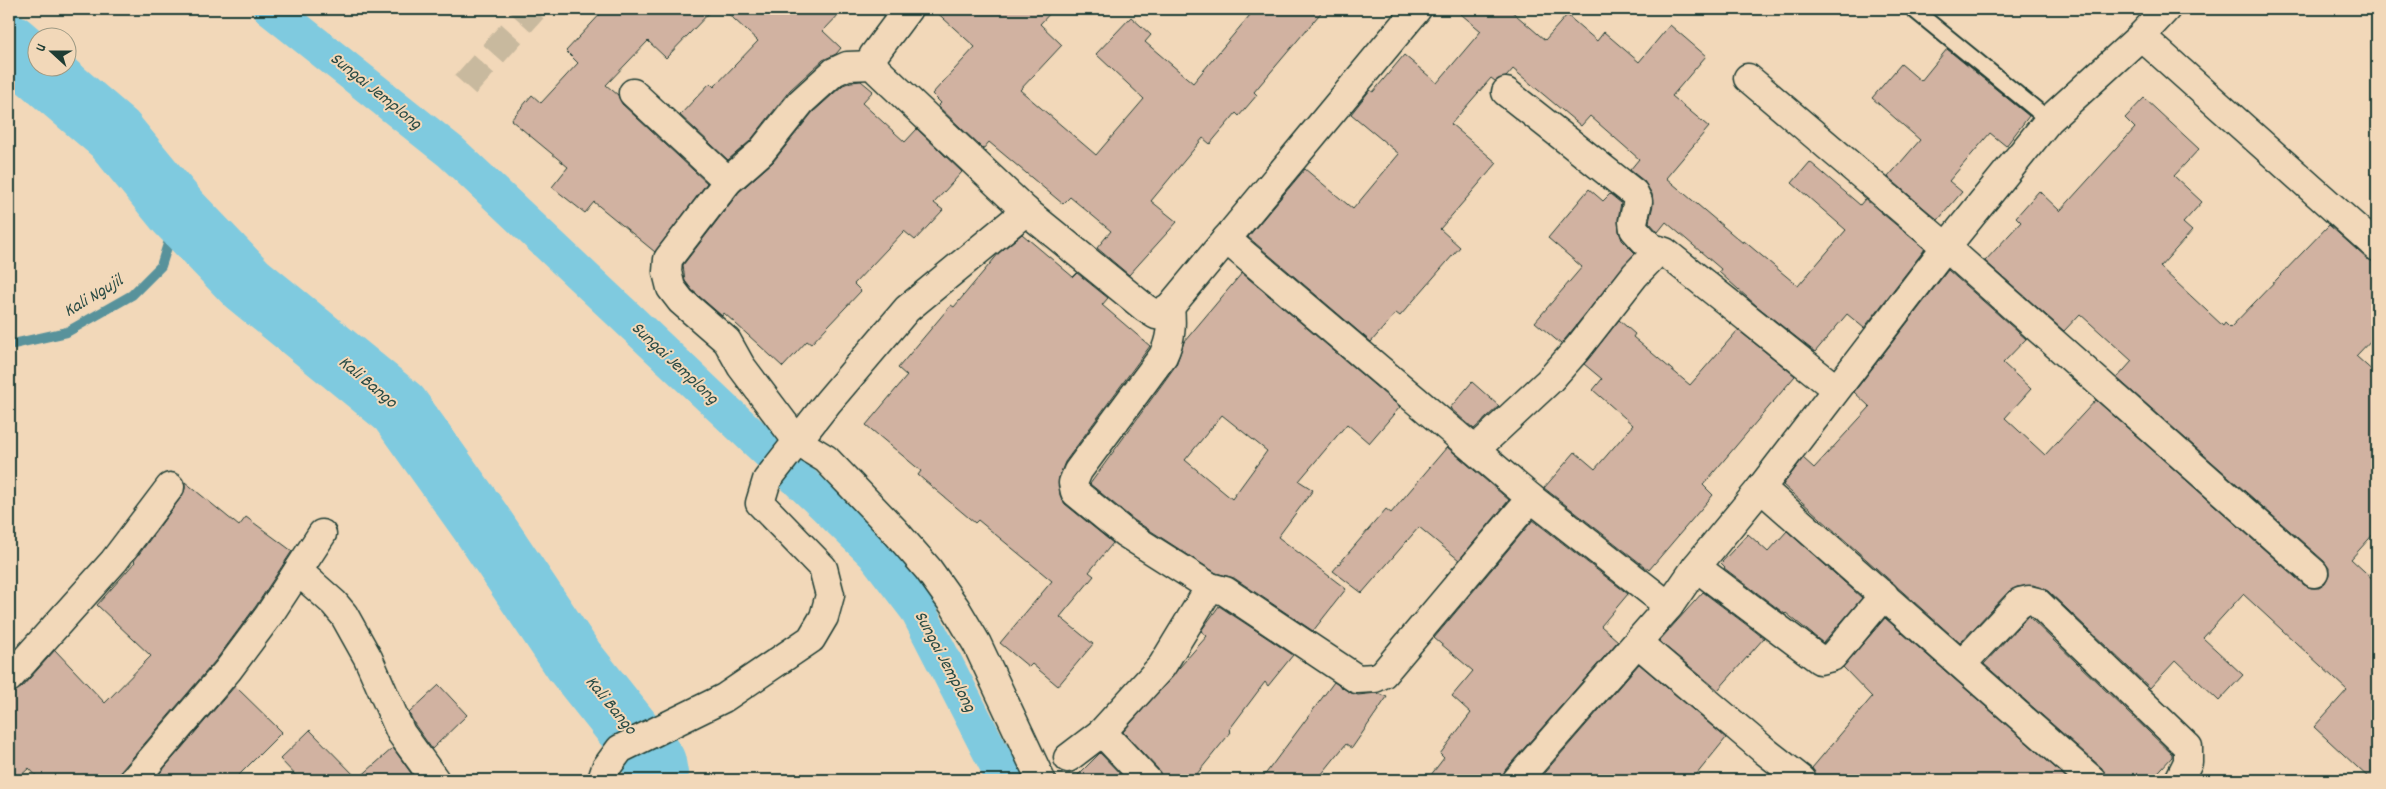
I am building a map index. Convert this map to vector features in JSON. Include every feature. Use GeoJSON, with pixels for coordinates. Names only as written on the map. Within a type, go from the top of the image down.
{"type":"FeatureCollection","features":[{"type":"Feature","properties":{"kind":"street"},"geometry":{"type":"LineString","coordinates":[[908,9],[873,56],[874,66],[1026,211],[1156,315],[1170,307],[1417,9]]}},
{"type":"Feature","properties":{"kind":"street"},"geometry":{"type":"LineString","coordinates":[[1517,780],[1669,606],[1696,567],[1761,488],[1946,247],[2049,120],[2141,36],[2166,9]]}},
{"type":"Feature","properties":{"kind":"street"},"geometry":{"type":"LineString","coordinates":[[2141,36],[2377,247]]}},
{"type":"Feature","properties":{"kind":"street"},"geometry":{"type":"LineString","coordinates":[[874,66],[847,66],[834,72],[801,102],[761,152],[728,181],[668,259],[667,272],[671,288],[681,302],[727,341],[741,366],[794,446],[826,459],[894,530],[928,569],[951,601],[977,644],[1042,780]]}},
{"type":"Feature","properties":{"kind":"street"},"geometry":{"type":"LineString","coordinates":[[1748,78],[1946,247],[2314,573]]}},
{"type":"Feature","properties":{"kind":"street"},"geometry":{"type":"LineString","coordinates":[[1506,92],[1634,194],[1638,201],[1632,222],[1634,229],[1655,252]]}},
{"type":"Feature","properties":{"kind":"street"},"geometry":{"type":"LineString","coordinates":[[633,93],[728,181]]}},
{"type":"Feature","properties":{"kind":"street"},"geometry":{"type":"LineString","coordinates":[[602,780],[606,768],[620,749],[724,698],[811,639],[824,617],[830,595],[823,568],[760,502],[767,480],[828,402],[907,309],[1026,211]]}},
{"type":"Feature","properties":{"kind":"street"},"geometry":{"type":"LineString","coordinates":[[1226,239],[1531,498],[1669,606]]}},
{"type":"Feature","properties":{"kind":"street"},"geometry":{"type":"LineString","coordinates":[[1475,450],[1549,380],[1658,250],[1665,252],[1836,389]]}},
{"type":"Feature","properties":{"kind":"street"},"geometry":{"type":"LineString","coordinates":[[1170,307],[1172,329],[1170,342],[1163,356],[1078,471],[1073,483],[1075,492],[1125,533],[1210,587],[1225,592],[1357,679],[1375,678],[1389,669],[1531,498]]}},
{"type":"Feature","properties":{"kind":"street"},"geometry":{"type":"LineString","coordinates":[[9,678],[114,561],[170,487]]}},
{"type":"Feature","properties":{"kind":"street"},"geometry":{"type":"LineString","coordinates":[[1761,488],[2092,780]]}},
{"type":"Feature","properties":{"kind":"street"},"geometry":{"type":"LineString","coordinates":[[134,780],[228,670],[269,615],[322,534]]}},
{"type":"Feature","properties":{"kind":"street"},"geometry":{"type":"LineString","coordinates":[[1696,567],[1820,660],[1832,657],[1884,595]]}},
{"type":"Feature","properties":{"kind":"street"},"geometry":{"type":"LineString","coordinates":[[298,571],[334,602],[344,615],[368,658],[401,733],[435,780]]}},
{"type":"Feature","properties":{"kind":"street"},"geometry":{"type":"LineString","coordinates":[[1068,758],[1102,732],[1162,666],[1210,587]]}},
{"type":"Feature","properties":{"kind":"street"},"geometry":{"type":"LineString","coordinates":[[1962,664],[2020,602],[2029,600],[2037,602],[2188,747],[2188,762],[2179,780]]}},
{"type":"Feature","properties":{"kind":"street"},"geometry":{"type":"LineString","coordinates":[[1638,643],[1764,751],[1802,780]]}},
{"type":"Feature","properties":{"kind":"street"},"geometry":{"type":"LineString","coordinates":[[1102,732],[1148,780]]}},
{"type":"Feature","properties":{"kind":"lane"},"geometry":{"type":"LineString","coordinates":[[1913,9],[2049,120]]}},
{"type":"Feature","properties":{"kind":"building"},"geometry":{"type":"Polygon","coordinates":[[[605,9],[713,9],[666,58],[648,41],[606,85],[618,95],[622,104],[707,183],[655,252],[594,202],[585,213],[552,187],[568,167],[511,120],[532,95],[541,103],[578,63],[566,51],[605,9]]]}},
{"type":"Feature","properties":{"kind":"building"},"geometry":{"type":"Polygon","coordinates":[[[723,9],[844,9],[823,31],[841,48],[836,54],[823,60],[790,90],[750,141],[728,160],[680,115],[710,83],[714,87],[758,41],[723,9]]]}},
{"type":"Feature","properties":{"kind":"building"},"geometry":{"type":"Polygon","coordinates":[[[933,9],[1054,9],[1040,24],[1062,45],[1020,90],[1096,155],[1144,99],[1096,54],[1131,17],[1151,35],[1145,42],[1193,83],[1255,9],[1324,9],[1254,92],[1257,95],[1239,116],[1236,113],[1210,144],[1203,138],[1151,201],[1177,222],[1129,275],[1097,248],[1111,231],[1070,197],[1063,204],[989,142],[983,149],[938,106],[941,103],[932,94],[975,47],[933,9]]]}},
{"type":"Feature","properties":{"kind":"building"},"geometry":{"type":"Polygon","coordinates":[[[1455,9],[1509,9],[1545,40],[1567,15],[1597,41],[1604,32],[1639,62],[1670,25],[1706,56],[1672,96],[1709,127],[1666,178],[1743,243],[1744,241],[1798,286],[1846,230],[1792,183],[1810,162],[1860,205],[1865,199],[1925,249],[1864,328],[1847,314],[1815,352],[1758,307],[1719,272],[1721,269],[1666,222],[1658,232],[1649,222],[1653,205],[1652,194],[1644,181],[1630,170],[1639,159],[1590,116],[1581,126],[1513,69],[1506,77],[1495,81],[1491,78],[1451,124],[1497,163],[1440,229],[1460,247],[1400,316],[1396,313],[1371,342],[1248,237],[1305,169],[1353,209],[1399,154],[1351,114],[1370,90],[1373,92],[1404,55],[1437,83],[1481,31],[1455,9]]]}},
{"type":"Feature","properties":{"kind":"building"},"geometry":{"type":"Polygon","coordinates":[[[1947,49],[2029,116],[2006,146],[1990,133],[1949,181],[1962,192],[1938,220],[1888,177],[1920,140],[1872,98],[1901,64],[1921,81],[1947,49]]]}},
{"type":"Feature","properties":{"kind":"building"},"geometry":{"type":"Polygon","coordinates":[[[861,81],[873,91],[862,103],[905,142],[917,129],[962,172],[934,203],[943,210],[915,240],[904,231],[854,284],[861,291],[811,344],[807,341],[783,367],[724,313],[722,316],[692,290],[685,281],[683,265],[739,192],[773,162],[812,113],[843,85],[861,81]]]}},
{"type":"Feature","properties":{"kind":"building"},"geometry":{"type":"Polygon","coordinates":[[[2144,98],[2199,149],[2174,176],[2202,202],[2183,223],[2192,231],[2160,267],[2223,326],[2225,323],[2230,328],[2329,225],[2367,259],[2377,262],[2377,334],[2356,356],[2377,375],[2377,530],[2351,559],[2377,583],[2377,780],[2371,780],[2314,727],[2347,690],[2243,594],[2203,638],[2243,675],[2219,701],[2176,660],[2150,688],[2048,591],[2033,585],[2017,587],[2009,591],[1960,643],[1783,485],[1803,458],[1814,468],[1870,407],[1854,392],[1948,270],[2026,339],[2003,363],[2031,389],[2005,418],[2045,455],[2096,400],[2304,585],[2311,588],[2319,588],[2325,584],[2329,576],[2329,568],[2324,561],[2117,378],[2132,361],[2080,314],[2064,331],[1985,261],[2021,222],[2016,217],[2039,191],[2060,211],[2135,128],[2125,118],[2144,98]]]}},
{"type":"Feature","properties":{"kind":"building"},"geometry":{"type":"Polygon","coordinates":[[[1589,189],[1603,201],[1610,194],[1621,203],[1618,219],[1619,231],[1622,240],[1635,253],[1561,344],[1535,322],[1582,267],[1548,238],[1589,189]]]}},
{"type":"Feature","properties":{"kind":"building"},"geometry":{"type":"Polygon","coordinates":[[[1022,234],[1073,277],[1077,273],[1108,298],[1102,305],[1150,346],[1065,462],[1059,477],[1060,495],[1065,504],[1113,543],[1089,572],[1094,576],[1060,617],[1093,644],[1058,686],[1032,664],[1029,667],[1000,643],[1052,581],[978,520],[975,523],[918,475],[921,471],[866,425],[907,376],[898,368],[951,305],[954,307],[999,253],[1022,234]]]}},
{"type":"Feature","properties":{"kind":"building"},"geometry":{"type":"Polygon","coordinates":[[[1242,273],[1400,407],[1369,443],[1347,424],[1299,481],[1313,490],[1278,537],[1346,589],[1313,631],[1234,578],[1216,573],[1134,520],[1090,484],[1176,365],[1184,342],[1242,273]],[[1222,415],[1185,460],[1232,499],[1267,451],[1222,415]]]}},
{"type":"Feature","properties":{"kind":"building"},"geometry":{"type":"Polygon","coordinates":[[[1619,320],[1635,334],[1633,337],[1690,385],[1738,330],[1795,376],[1703,485],[1713,495],[1649,570],[1544,488],[1575,452],[1595,469],[1633,425],[1593,390],[1602,379],[1584,364],[1619,320]]]}},
{"type":"Feature","properties":{"kind":"building"},"geometry":{"type":"Polygon","coordinates":[[[1472,382],[1499,406],[1474,429],[1450,408],[1472,382]]]}},
{"type":"Feature","properties":{"kind":"building"},"geometry":{"type":"Polygon","coordinates":[[[1447,447],[1509,500],[1459,560],[1419,527],[1362,593],[1333,571],[1386,509],[1391,513],[1447,447]]]}},
{"type":"Feature","properties":{"kind":"building"},"geometry":{"type":"Polygon","coordinates":[[[185,482],[239,526],[246,517],[292,551],[256,606],[216,660],[122,770],[119,780],[40,780],[29,768],[16,780],[9,780],[9,693],[21,688],[55,650],[105,703],[151,656],[97,605],[135,562],[182,496],[185,482]]]}},
{"type":"Feature","properties":{"kind":"building"},"geometry":{"type":"Polygon","coordinates":[[[1533,520],[1628,594],[1601,626],[1618,641],[1505,770],[1502,780],[1427,780],[1444,758],[1440,754],[1471,713],[1452,696],[1473,671],[1434,638],[1533,520]]]}},
{"type":"Feature","properties":{"kind":"building"},"geometry":{"type":"Polygon","coordinates":[[[1787,531],[1862,598],[1823,643],[1786,613],[1724,568],[1721,563],[1748,534],[1768,552],[1787,531]]]}},
{"type":"Feature","properties":{"kind":"building"},"geometry":{"type":"Polygon","coordinates":[[[1703,592],[1764,638],[1718,690],[1659,641],[1703,592]]]}},
{"type":"Feature","properties":{"kind":"building"},"geometry":{"type":"Polygon","coordinates":[[[1219,606],[1293,655],[1268,686],[1265,682],[1229,730],[1231,732],[1192,780],[1162,780],[1158,769],[1123,732],[1207,636],[1201,631],[1219,606]]]}},
{"type":"Feature","properties":{"kind":"building"},"geometry":{"type":"Polygon","coordinates":[[[2028,616],[2172,754],[2172,757],[2151,780],[2107,780],[2102,768],[1984,664],[2028,616]]]}},
{"type":"Feature","properties":{"kind":"building"},"geometry":{"type":"Polygon","coordinates":[[[1885,618],[2069,780],[1817,780],[1812,768],[1872,697],[1843,667],[1885,618]]]}},
{"type":"Feature","properties":{"kind":"building"},"geometry":{"type":"Polygon","coordinates":[[[1639,664],[1726,738],[1692,780],[1538,780],[1639,664]]]}},
{"type":"Feature","properties":{"kind":"building"},"geometry":{"type":"Polygon","coordinates":[[[1334,682],[1349,692],[1358,695],[1377,693],[1387,697],[1352,748],[1346,744],[1317,780],[1261,780],[1334,682]]]}},
{"type":"Feature","properties":{"kind":"building"},"geometry":{"type":"Polygon","coordinates":[[[439,685],[467,715],[432,749],[409,713],[439,685]]]}},
{"type":"Feature","properties":{"kind":"building"},"geometry":{"type":"Polygon","coordinates":[[[235,686],[282,732],[234,780],[154,780],[235,686]]]}},
{"type":"Feature","properties":{"kind":"building"},"geometry":{"type":"Polygon","coordinates":[[[310,730],[358,779],[393,748],[416,780],[300,780],[280,759],[310,730]]]}},
{"type":"Feature","properties":{"kind":"building"},"geometry":{"type":"Polygon","coordinates":[[[1100,753],[1126,780],[1073,780],[1100,753]]]}},
{"type":"Feature","properties":{"kind":"waterway","name":"Sungai Jemplong"},"geometry":{"type":"LineString","coordinates":[[271,9],[451,152],[875,554],[917,609],[1005,780]]}},
{"type":"Feature","properties":{"kind":"waterway","name":"Kali Bango"},"geometry":{"type":"LineString","coordinates":[[9,44],[114,134],[178,212],[247,284],[399,408],[479,520],[574,661],[655,763],[658,780]]}},
{"type":"Feature","properties":{"kind":"waterway","name":"Kali Ngujil"},"geometry":{"type":"LineString","coordinates":[[9,345],[67,332],[132,295],[161,266],[178,212]]}},
{"type":"Feature","properties":{"kind":"tunnel"},"geometry":{"type":"LineString","coordinates":[[465,85],[533,9]]}}]}
